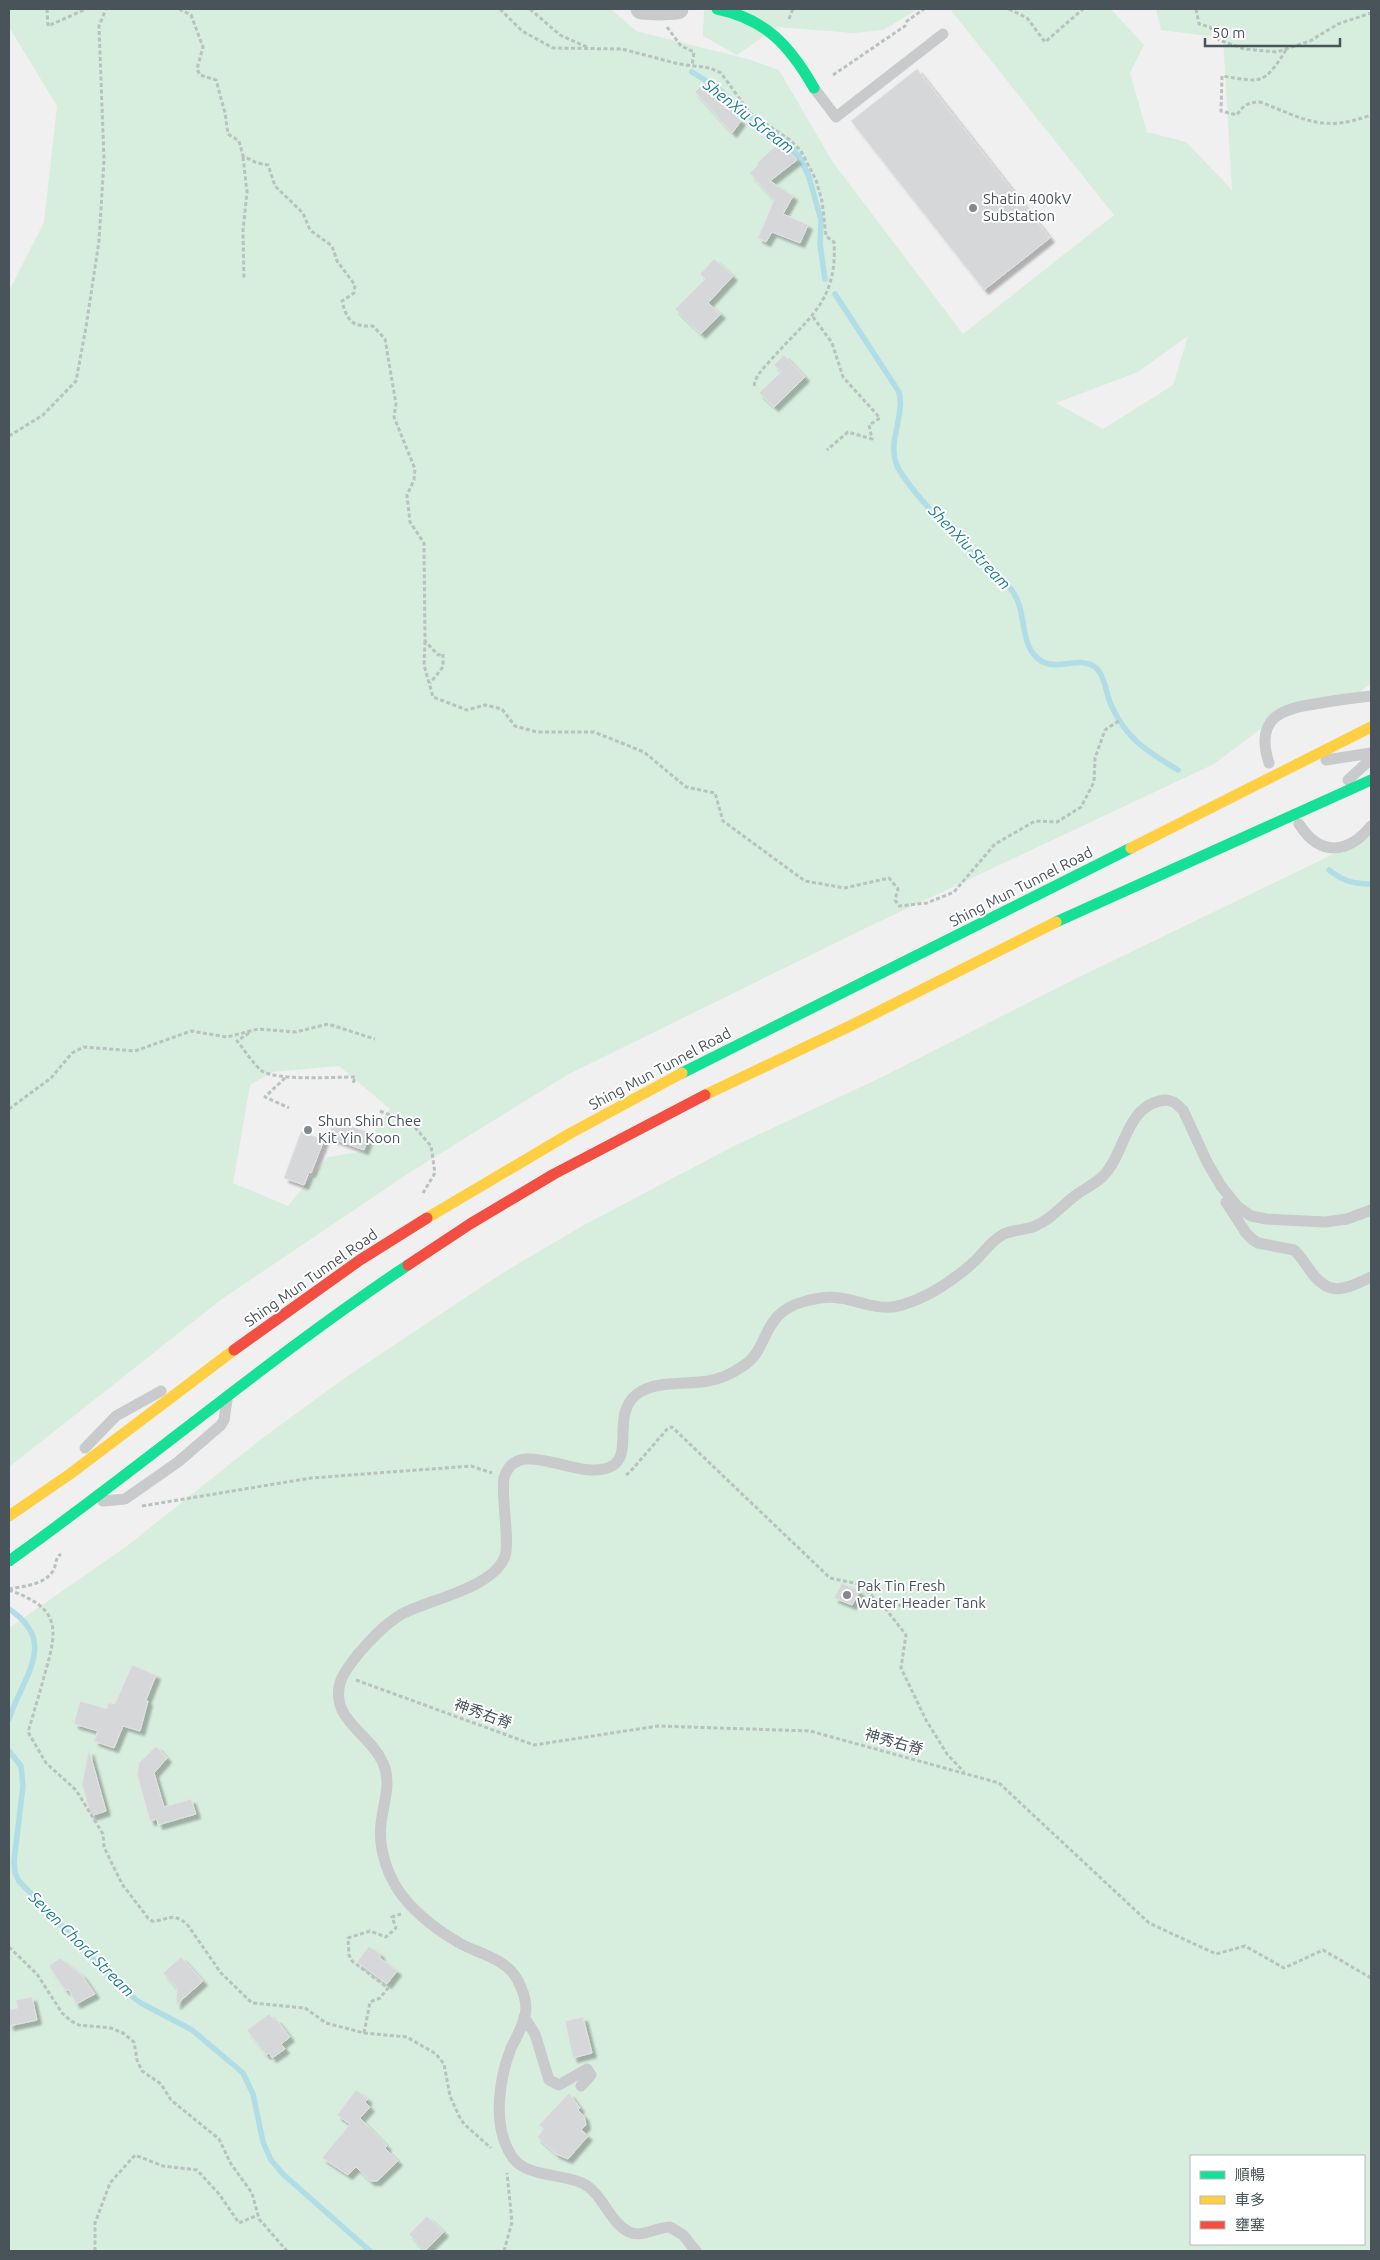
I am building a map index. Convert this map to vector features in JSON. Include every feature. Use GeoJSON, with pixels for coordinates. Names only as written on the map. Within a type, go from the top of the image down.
{"type":"FeatureCollection","features":[{"type":"Feature","properties":{"kind":"main road"},"geometry":{"type":"LineString","coordinates":[[717,9],[744,15],[776,36],[799,62],[814,88]]}},
{"type":"Feature","properties":{"kind":"main road","name":"Shing Mun Tunnel Road"},"geometry":{"type":"LineString","coordinates":[[9,1516],[70,1474],[196,1378],[360,1260],[458,1199],[569,1134],[688,1070],[1371,727]]}},
{"type":"Feature","properties":{"kind":"main road"},"geometry":{"type":"LineString","coordinates":[[9,1561],[90,1503],[228,1394],[391,1275],[470,1224],[599,1149],[708,1093],[852,1025],[1046,927],[1371,780]]}},
{"type":"Feature","properties":{"kind":"street"},"geometry":{"type":"LineString","coordinates":[[641,9],[678,9]]}},
{"type":"Feature","properties":{"kind":"lane"},"geometry":{"type":"LineString","coordinates":[[814,88],[836,117],[943,34]]}},
{"type":"Feature","properties":{"kind":"lane"},"geometry":{"type":"LineString","coordinates":[[1269,763],[1265,749],[1266,734],[1271,722],[1280,713],[1299,706],[1371,696]]}},
{"type":"Feature","properties":{"kind":"lane"},"geometry":{"type":"LineString","coordinates":[[1302,763],[1371,753]]}},
{"type":"Feature","properties":{"kind":"lane"},"geometry":{"type":"LineString","coordinates":[[1330,797],[1371,760]]}},
{"type":"Feature","properties":{"kind":"lane"},"geometry":{"type":"LineString","coordinates":[[1299,824],[1307,835],[1318,842],[1336,848],[1354,844],[1371,826]]}},
{"type":"Feature","properties":{"kind":"lane"},"geometry":{"type":"LineString","coordinates":[[696,2251],[677,2229],[670,2227],[640,2234],[629,2232],[585,2184],[528,2169],[511,2156],[500,2119],[500,2086],[502,2074],[524,2017],[526,2008],[524,1997],[512,1971],[498,1961],[463,1945],[436,1928],[416,1910],[396,1886],[385,1860],[380,1835],[388,1786],[385,1766],[374,1748],[350,1724],[342,1711],[339,1694],[343,1675],[368,1643],[391,1622],[415,1608],[476,1584],[500,1565],[506,1551],[504,1478],[512,1464],[524,1459],[538,1459],[580,1471],[609,1468],[618,1461],[621,1455],[625,1409],[638,1394],[660,1386],[712,1380],[742,1367],[754,1356],[774,1320],[786,1309],[801,1302],[833,1298],[879,1308],[892,1308],[936,1290],[964,1270],[1001,1235],[1044,1222],[1076,1194],[1100,1179],[1114,1160],[1135,1118],[1150,1104],[1161,1100],[1170,1100],[1183,1110],[1207,1162],[1221,1186],[1241,1210],[1251,1216],[1260,1219],[1324,1222],[1354,1217],[1371,1210]]}},
{"type":"Feature","properties":{"kind":"lane"},"geometry":{"type":"LineString","coordinates":[[1221,1186],[1226,1203],[1251,1239],[1258,1243],[1294,1250],[1320,1283],[1332,1288],[1341,1289],[1371,1277]]}},
{"type":"Feature","properties":{"kind":"lane"},"geometry":{"type":"LineString","coordinates":[[70,1474],[83,1451],[116,1416],[159,1392],[196,1378]]}},
{"type":"Feature","properties":{"kind":"lane"},"geometry":{"type":"LineString","coordinates":[[90,1503],[125,1499],[178,1462],[221,1425],[224,1420],[228,1394]]}},
{"type":"Feature","properties":{"kind":"lane"},"geometry":{"type":"LineString","coordinates":[[524,2017],[535,2034],[549,2080],[559,2085],[583,2070],[588,2069],[591,2075],[581,2086]]}},
{"type":"Feature","properties":{"kind":"path"},"geometry":{"type":"LineString","coordinates":[[47,9],[48,26],[86,9]]}},
{"type":"Feature","properties":{"kind":"path"},"geometry":{"type":"LineString","coordinates":[[9,436],[44,415],[76,381],[99,241],[104,160],[98,26],[106,9]]}},
{"type":"Feature","properties":{"kind":"path"},"geometry":{"type":"LineString","coordinates":[[179,9],[192,14],[202,47],[197,69],[200,75],[216,80],[225,112],[228,134],[239,141],[243,156],[247,192],[243,230],[244,279]]}},
{"type":"Feature","properties":{"kind":"path"},"geometry":{"type":"LineString","coordinates":[[500,9],[522,30],[542,44],[553,48],[622,49],[692,66],[710,68],[721,73],[728,80],[750,113],[790,140],[809,165],[822,200],[826,236],[834,242],[834,268],[824,298],[813,317],[786,343],[755,379],[754,387]]}},
{"type":"Feature","properties":{"kind":"path"},"geometry":{"type":"LineString","coordinates":[[530,9],[560,35],[591,48]]}},
{"type":"Feature","properties":{"kind":"path"},"geometry":{"type":"LineString","coordinates":[[814,88],[905,26],[907,21],[924,9]]}},
{"type":"Feature","properties":{"kind":"path"},"geometry":{"type":"LineString","coordinates":[[1009,9],[1027,18],[1044,42],[1083,9]]}},
{"type":"Feature","properties":{"kind":"path"},"geometry":{"type":"LineString","coordinates":[[1196,9],[1199,24],[1210,27],[1219,40],[1244,49],[1264,52],[1286,50],[1310,40],[1338,24],[1371,12]]}},
{"type":"Feature","properties":{"kind":"path"},"geometry":{"type":"LineString","coordinates":[[667,29],[681,46],[694,52],[692,66]]}},
{"type":"Feature","properties":{"kind":"path"},"geometry":{"type":"LineString","coordinates":[[1286,50],[1272,72],[1258,81],[1222,76],[1221,111],[1237,115],[1242,107],[1251,102],[1260,102],[1318,124],[1339,124],[1371,116]]}},
{"type":"Feature","properties":{"kind":"path"},"geometry":{"type":"LineString","coordinates":[[243,156],[257,163],[268,165],[275,186],[303,213],[310,230],[332,246],[337,261],[355,285],[354,293],[342,301],[346,316],[359,326],[373,326],[385,339],[396,404],[394,417],[415,469],[414,480],[407,495],[410,522],[424,543],[424,665],[433,697],[467,710],[485,706],[502,709],[515,726],[537,732],[594,732],[644,752],[686,787],[715,793],[723,821],[805,881],[846,888],[889,878],[898,889],[895,900],[899,906],[927,903],[954,892],[995,844],[1035,820],[1058,822],[1081,807],[1094,782],[1095,758],[1105,730],[1120,720]]}},
{"type":"Feature","properties":{"kind":"path"},"geometry":{"type":"LineString","coordinates":[[813,317],[832,343],[843,377],[880,418],[869,425],[872,439],[848,432],[826,450]]}},
{"type":"Feature","properties":{"kind":"path"},"geometry":{"type":"LineString","coordinates":[[425,641],[438,655],[443,654],[443,666],[429,684]]}},
{"type":"Feature","properties":{"kind":"path"},"geometry":{"type":"LineString","coordinates":[[9,1109],[51,1078],[72,1053],[84,1047],[140,1050],[169,1037],[191,1031],[220,1037],[265,1028],[296,1032],[328,1024],[375,1038]]}},
{"type":"Feature","properties":{"kind":"path"},"geometry":{"type":"LineString","coordinates":[[253,1030],[237,1041],[257,1067],[264,1072],[286,1078],[355,1077],[353,1084]]}},
{"type":"Feature","properties":{"kind":"path"},"geometry":{"type":"LineString","coordinates":[[286,1078],[265,1097],[289,1108]]}},
{"type":"Feature","properties":{"kind":"path"},"geometry":{"type":"LineString","coordinates":[[380,1111],[412,1124],[431,1146],[435,1172],[419,1200]]}},
{"type":"Feature","properties":{"kind":"path"},"geometry":{"type":"LineString","coordinates":[[609,1468],[618,1476],[628,1474],[668,1428],[672,1427],[830,1578],[859,1584],[884,1607],[906,1635],[901,1668],[926,1720],[947,1754],[966,1774]]}},
{"type":"Feature","properties":{"kind":"path"},"geometry":{"type":"LineString","coordinates":[[140,1506],[311,1478],[471,1466],[504,1478]]}},
{"type":"Feature","properties":{"kind":"path"},"geometry":{"type":"LineString","coordinates":[[9,1590],[37,1584],[46,1578],[54,1571],[56,1558],[64,1551]]}},
{"type":"Feature","properties":{"kind":"path"},"geometry":{"type":"LineString","coordinates":[[9,1590],[38,1603],[45,1611],[54,1628],[53,1645],[28,1732],[46,1763],[76,1790],[103,1834],[104,1847],[122,1884],[148,1918],[156,1921],[170,1916],[181,1919],[187,1924],[221,1973],[252,2002],[305,2008],[326,2023],[364,2033],[407,2037],[436,2054],[444,2064],[450,2096],[459,2116],[464,2124],[496,2152]]}},
{"type":"Feature","properties":{"kind":"path"},"geometry":{"type":"LineString","coordinates":[[884,1607],[929,1602]]}},
{"type":"Feature","properties":{"kind":"path","name":"神秀右脊"},"geometry":{"type":"LineString","coordinates":[[343,1675],[534,1745],[658,1726],[810,1731],[999,1783],[1149,1923],[1216,1954],[1246,1946],[1284,1968],[1323,1950],[1371,1978]]}},
{"type":"Feature","properties":{"kind":"path"},"geometry":{"type":"LineString","coordinates":[[364,2033],[370,2002],[380,1998],[388,1988],[352,1961],[348,1938],[370,1931],[386,1937],[396,1928],[392,1918],[410,1912]]}},
{"type":"Feature","properties":{"kind":"path"},"geometry":{"type":"LineString","coordinates":[[9,1947],[36,1972],[62,2013],[71,2021],[79,2025],[111,2028],[124,2033],[134,2042],[137,2060],[142,2071],[164,2086],[171,2100],[219,2139],[231,2164],[252,2194],[258,2215],[285,2250]]}},
{"type":"Feature","properties":{"kind":"path"},"geometry":{"type":"LineString","coordinates":[[96,2251],[95,2223],[110,2183],[135,2155],[163,2166],[197,2170],[220,2194],[239,2223],[258,2215]]}},
{"type":"Feature","properties":{"kind":"path"},"geometry":{"type":"LineString","coordinates":[[504,2251],[512,2222],[507,2171]]}},
{"type":"Feature","properties":{"kind":"green space"},"geometry":{"type":"Polygon","coordinates":[[[9,9],[611,9],[636,31],[751,60],[779,70],[832,161],[963,334],[1114,215],[950,9],[1111,9],[1144,45],[1130,73],[1147,132],[1186,142],[1232,190],[1223,38],[1161,30],[1156,9],[1371,9],[1371,683],[1360,692],[1279,715],[1214,764],[870,926],[567,1075],[409,1173],[222,1299],[9,1467],[9,291],[44,222],[57,106],[9,27],[9,9]],[[1188,336],[1138,372],[1056,403],[1103,429],[1173,385],[1188,336]],[[339,1066],[272,1072],[250,1085],[233,1183],[288,1206],[328,1157],[360,1152],[390,1109],[339,1066]]]}},
{"type":"Feature","properties":{"kind":"green space"},"geometry":{"type":"Polygon","coordinates":[[[704,9],[918,9],[883,30],[854,33],[777,27],[737,55],[703,36],[704,9]]]}},
{"type":"Feature","properties":{"kind":"green space"},"geometry":{"type":"Polygon","coordinates":[[[1371,836],[1371,2251],[9,2251],[9,1628],[127,1546],[260,1440],[346,1377],[501,1274],[584,1225],[734,1146],[878,1079],[1073,980],[1371,836]]]}},
{"type":"Feature","properties":{"kind":"building","name":"Shatin 400kV Substation"},"geometry":{"type":"Polygon","coordinates":[[[917,69],[1050,238],[984,290],[851,121],[917,69]]]}},
{"type":"Feature","properties":{"kind":"building"},"geometry":{"type":"Polygon","coordinates":[[[703,84],[741,121],[732,133],[695,92],[703,84]]]}},
{"type":"Feature","properties":{"kind":"building"},"geometry":{"type":"Polygon","coordinates":[[[780,142],[797,160],[770,181],[793,196],[783,214],[808,225],[800,243],[772,232],[766,242],[758,238],[774,200],[750,173],[758,165],[757,163],[780,142]]]}},
{"type":"Feature","properties":{"kind":"building"},"geometry":{"type":"Polygon","coordinates":[[[714,259],[733,276],[708,303],[721,314],[701,334],[675,309],[705,279],[700,274],[714,259]]]}},
{"type":"Feature","properties":{"kind":"building"},"geometry":{"type":"Polygon","coordinates":[[[784,355],[805,377],[774,407],[759,393],[781,372],[774,365],[784,355]]]}},
{"type":"Feature","properties":{"kind":"building"},"geometry":{"type":"Polygon","coordinates":[[[334,1120],[370,1133],[364,1150],[328,1137],[334,1120]]]}},
{"type":"Feature","properties":{"kind":"building"},"geometry":{"type":"Polygon","coordinates":[[[301,1132],[324,1140],[311,1173],[309,1172],[304,1185],[284,1178],[301,1132]]]}},
{"type":"Feature","properties":{"kind":"building","name":"Pak Tin Fresh Water Header Tank"},"geometry":{"type":"Polygon","coordinates":[[[842,1583],[860,1591],[852,1605],[834,1598],[842,1583]]]}},
{"type":"Feature","properties":{"kind":"building"},"geometry":{"type":"Polygon","coordinates":[[[132,1665],[156,1675],[146,1700],[148,1701],[140,1731],[123,1726],[114,1748],[94,1741],[98,1731],[74,1724],[80,1701],[107,1709],[108,1703],[115,1704],[132,1665]]]}},
{"type":"Feature","properties":{"kind":"building"},"geometry":{"type":"Polygon","coordinates":[[[156,1746],[167,1758],[154,1773],[164,1807],[191,1799],[196,1814],[158,1825],[157,1819],[150,1821],[137,1774],[139,1763],[156,1746]]]}},
{"type":"Feature","properties":{"kind":"building"},"geometry":{"type":"Polygon","coordinates":[[[89,1750],[106,1811],[91,1816],[82,1784],[89,1750]]]}},
{"type":"Feature","properties":{"kind":"building"},"geometry":{"type":"Polygon","coordinates":[[[369,1946],[380,1954],[380,1958],[397,1971],[387,1984],[357,1962],[369,1946]]]}},
{"type":"Feature","properties":{"kind":"building"},"geometry":{"type":"Polygon","coordinates":[[[181,1957],[203,1981],[176,2005],[177,1988],[163,1973],[181,1957]]]}},
{"type":"Feature","properties":{"kind":"building"},"geometry":{"type":"Polygon","coordinates":[[[60,1958],[82,1975],[95,1994],[76,2004],[69,1990],[65,1990],[49,1966],[60,1958]]]}},
{"type":"Feature","properties":{"kind":"building"},"geometry":{"type":"Polygon","coordinates":[[[32,1997],[37,2020],[9,2026],[9,2010],[18,2008],[16,2000],[32,1997]]]}},
{"type":"Feature","properties":{"kind":"building"},"geometry":{"type":"Polygon","coordinates":[[[269,2014],[274,2020],[276,2019],[290,2037],[281,2044],[285,2049],[272,2058],[269,2053],[266,2055],[247,2030],[269,2014]]]}},
{"type":"Feature","properties":{"kind":"building"},"geometry":{"type":"Polygon","coordinates":[[[583,2017],[592,2053],[573,2058],[565,2021],[583,2017]]]}},
{"type":"Feature","properties":{"kind":"building"},"geometry":{"type":"Polygon","coordinates":[[[356,2090],[368,2099],[365,2102],[370,2107],[360,2118],[387,2146],[385,2148],[398,2161],[377,2181],[370,2181],[356,2167],[348,2175],[322,2158],[350,2124],[337,2115],[356,2090]]]}},
{"type":"Feature","properties":{"kind":"building"},"geometry":{"type":"Polygon","coordinates":[[[569,2093],[580,2108],[578,2110],[584,2116],[586,2125],[581,2130],[588,2136],[568,2159],[556,2154],[537,2137],[544,2129],[539,2125],[569,2093]]]}},
{"type":"Feature","properties":{"kind":"building"},"geometry":{"type":"Polygon","coordinates":[[[427,2216],[444,2232],[425,2251],[409,2234],[427,2216]]]}},
{"type":"Feature","properties":{"kind":"waterway","name":"ShenXiu Stream"},"geometry":{"type":"LineString","coordinates":[[692,72],[719,89],[762,128],[784,141],[799,156],[809,177],[821,220],[820,244],[825,279]]}},
{"type":"Feature","properties":{"kind":"waterway","name":"ShenXiu Stream"},"geometry":{"type":"LineString","coordinates":[[835,294],[899,392],[900,410],[894,454],[896,463],[910,486],[950,531],[1013,592],[1018,601],[1026,640],[1035,656],[1049,664],[1083,663],[1095,667],[1101,675],[1117,717],[1131,736],[1147,750],[1178,770]]}},
{"type":"Feature","properties":{"kind":"waterway","name":"ShenXiu Stream"},"geometry":{"type":"LineString","coordinates":[[1329,870],[1348,881],[1371,884]]}},
{"type":"Feature","properties":{"kind":"waterway","name":"Seven Chord Stream"},"geometry":{"type":"LineString","coordinates":[[9,1609],[24,1621],[32,1634],[35,1647],[28,1674],[9,1719]]}},
{"type":"Feature","properties":{"kind":"waterway","name":"Seven Chord Stream"},"geometry":{"type":"LineString","coordinates":[[9,1751],[21,1766],[23,1786],[14,1861],[15,1873],[19,1881],[115,1982],[139,2002],[192,2030],[243,2073],[253,2094],[263,2142],[271,2160],[284,2175],[370,2251]]}},
{"type":"Feature","properties":{"kind":"traffic: fast"},"geometry":{"type":"LineString","coordinates":[[717,9],[749,20],[775,36],[796,59],[814,88]]}},
{"type":"Feature","properties":{"kind":"traffic: fast"},"geometry":{"type":"LineString","coordinates":[[1056,922],[1371,780]]}},
{"type":"Feature","properties":{"kind":"traffic: fast"},"geometry":{"type":"LineString","coordinates":[[682,1073],[1131,848]]}},
{"type":"Feature","properties":{"kind":"traffic: fast"},"geometry":{"type":"LineString","coordinates":[[9,1561],[306,1337],[408,1265]]}},
{"type":"Feature","properties":{"kind":"traffic: slow"},"geometry":{"type":"LineString","coordinates":[[1131,848],[1371,727]]}},
{"type":"Feature","properties":{"kind":"traffic: slow"},"geometry":{"type":"LineString","coordinates":[[705,1095],[852,1025],[1056,922]]}},
{"type":"Feature","properties":{"kind":"traffic: slow"},"geometry":{"type":"LineString","coordinates":[[427,1218],[569,1134],[682,1073]]}},
{"type":"Feature","properties":{"kind":"traffic: slow"},"geometry":{"type":"LineString","coordinates":[[9,1516],[70,1474],[234,1350]]}},
{"type":"Feature","properties":{"kind":"traffic: jam"},"geometry":{"type":"LineString","coordinates":[[408,1265],[470,1224],[554,1174],[705,1095]]}},
{"type":"Feature","properties":{"kind":"traffic: jam"},"geometry":{"type":"LineString","coordinates":[[234,1350],[360,1260],[427,1218]]}},
{"type":"Feature","properties":{"kind":"place","name":"Shatin 400kV Substation"},"geometry":{"type":"Point","coordinates":[973,208]}},
{"type":"Feature","properties":{"kind":"place","name":"Shun Shin Chee Kit Yin Koon"},"geometry":{"type":"Point","coordinates":[308,1130]}},
{"type":"Feature","properties":{"kind":"place","name":"Pak Tin Fresh Water Header Tank"},"geometry":{"type":"Point","coordinates":[847,1595]}}]}
